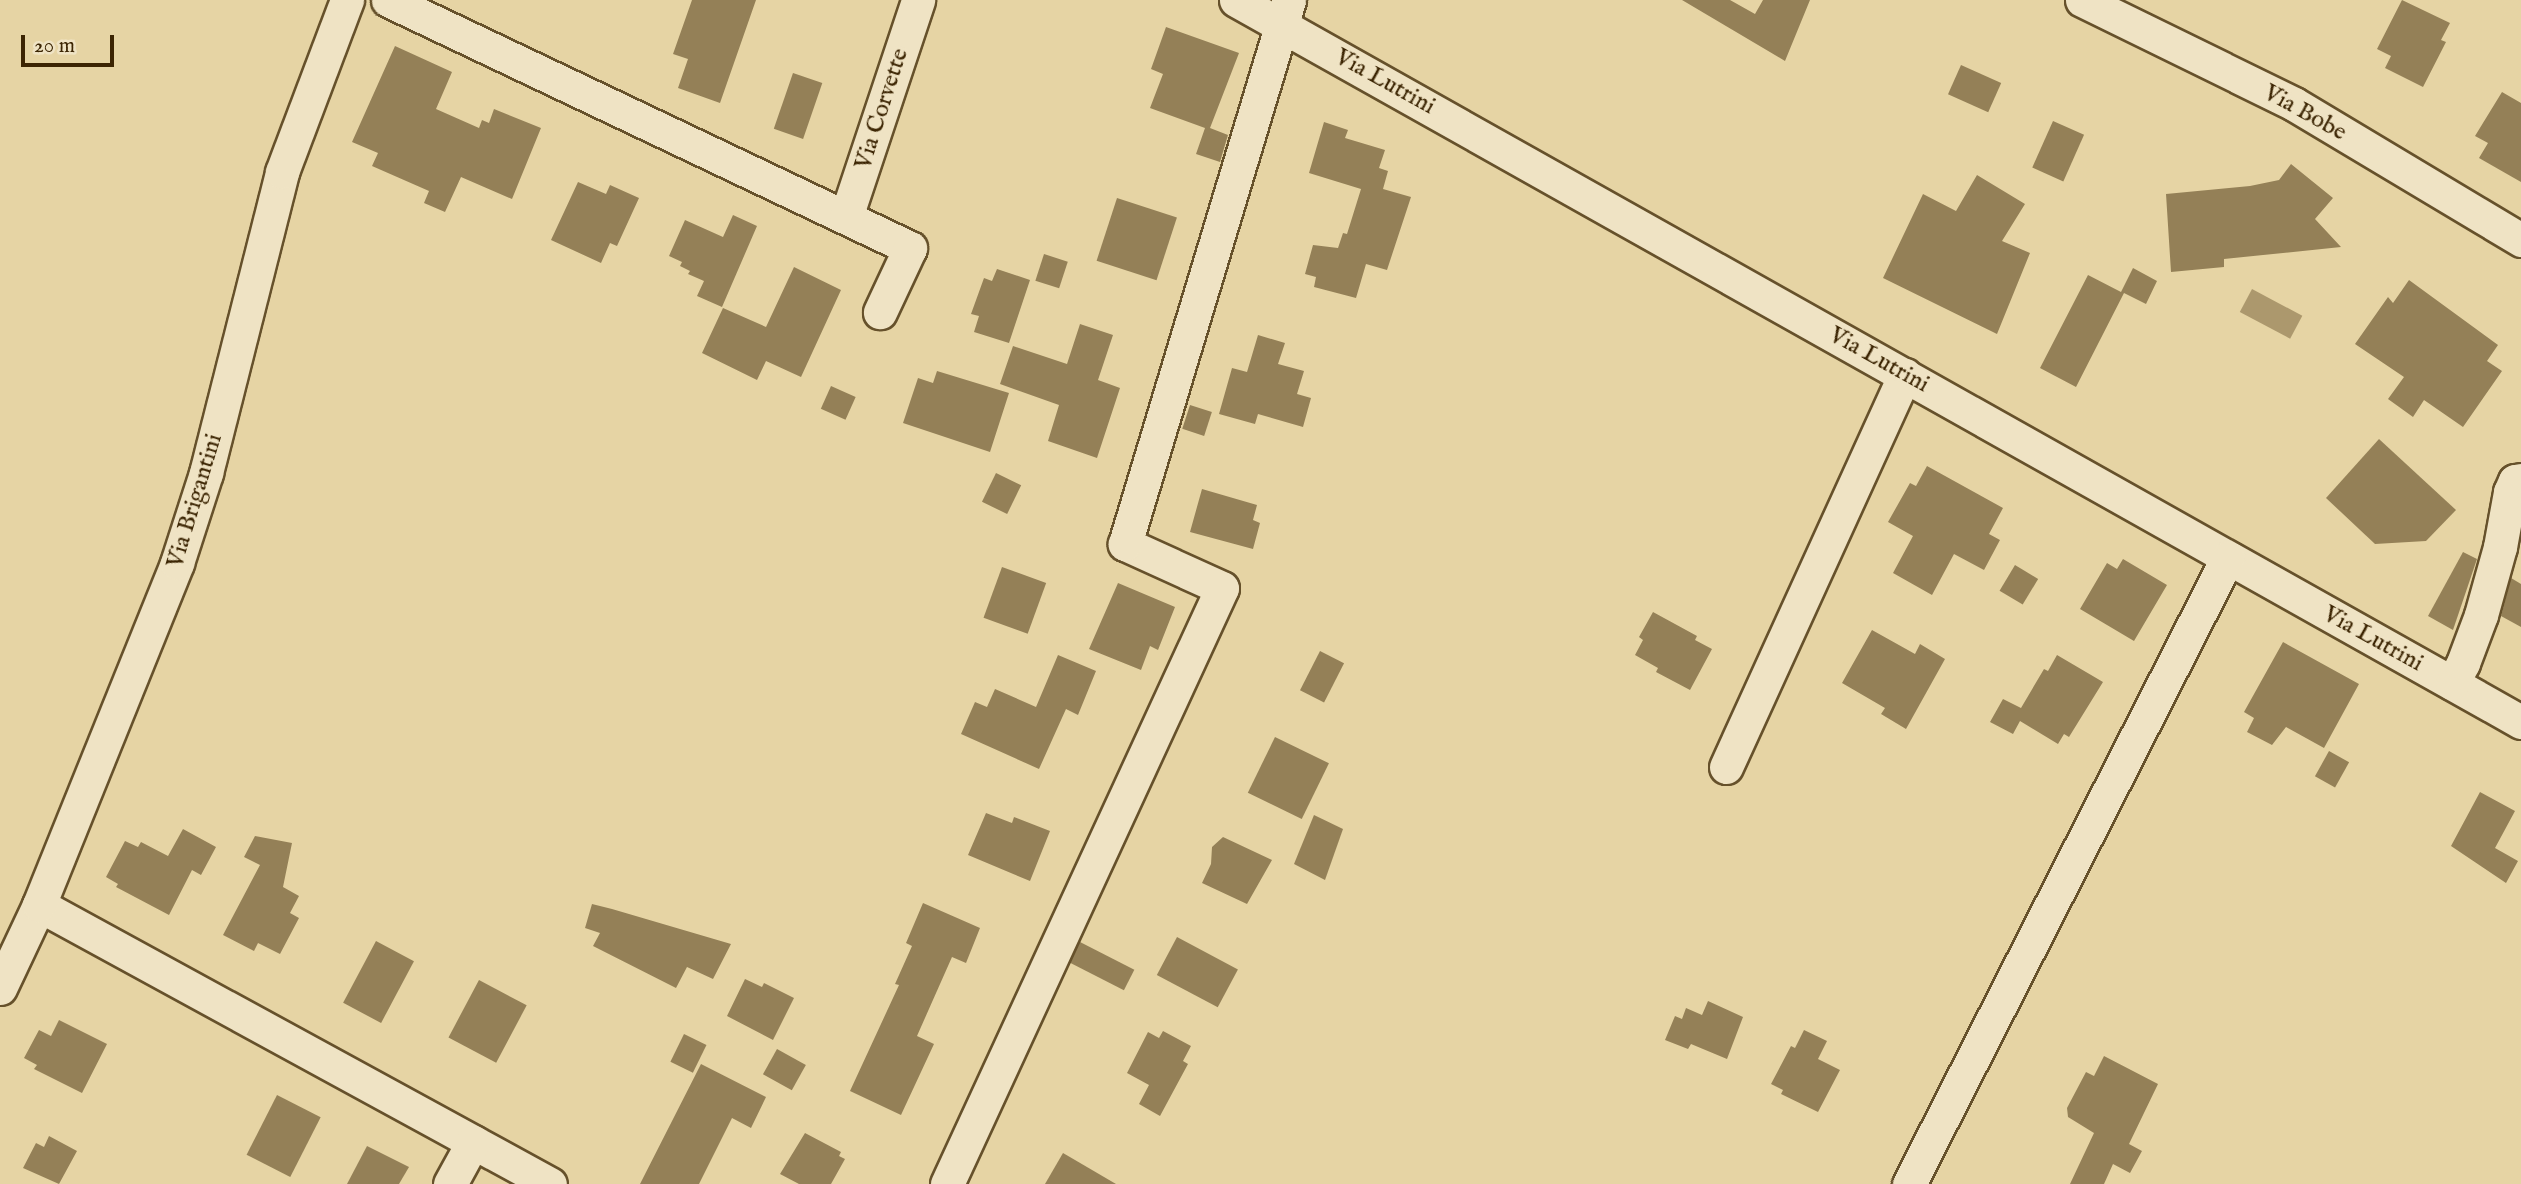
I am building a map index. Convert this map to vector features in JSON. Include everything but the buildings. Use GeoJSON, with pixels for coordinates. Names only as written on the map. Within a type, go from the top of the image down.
{"type":"FeatureCollection","features":[{"type":"Feature","properties":{"kind":"street","name":"Via Brigantini"},"geometry":{"type":"LineString","coordinates":[[0,988],[39,905],[177,563],[206,473],[282,173],[347,0]]}},
{"type":"Feature","properties":{"kind":"street"},"geometry":{"type":"LineString","coordinates":[[388,0],[910,248],[880,312]]}},
{"type":"Feature","properties":{"kind":"street","name":"Via Corvette"},"geometry":{"type":"LineString","coordinates":[[846,217],[918,0]]}},
{"type":"Feature","properties":{"kind":"street","name":"Via Lutrini"},"geometry":{"type":"LineString","coordinates":[[1236,0],[1286,13],[1905,375],[2521,722]]}},
{"type":"Feature","properties":{"kind":"street","name":"Via Bobe"},"geometry":{"type":"LineString","coordinates":[[2082,0],[2294,104],[2521,240]]}},
{"type":"Feature","properties":{"kind":"street"},"geometry":{"type":"LineString","coordinates":[[947,1184],[1222,588],[1125,544],[1286,13]]}},
{"type":"Feature","properties":{"kind":"street"},"geometry":{"type":"LineString","coordinates":[[1726,767],[1905,375]]}},
{"type":"Feature","properties":{"kind":"street"},"geometry":{"type":"LineString","coordinates":[[2452,683],[2463,663],[2481,615],[2500,547],[2510,492],[2515,481],[2521,480]]}},
{"type":"Feature","properties":{"kind":"street"},"geometry":{"type":"LineString","coordinates":[[1909,1184],[2228,557]]}},
{"type":"Feature","properties":{"kind":"street"},"geometry":{"type":"LineString","coordinates":[[39,905],[550,1184]]}},
{"type":"Feature","properties":{"kind":"street"},"geometry":{"type":"LineString","coordinates":[[450,1184],[472,1142]]}},
{"type":"Feature","properties":{"kind":"shaded area"},"geometry":{"type":"Polygon","coordinates":[[[2252,289],[2302,316],[2290,339],[2240,312],[2252,289]]]}}]}
